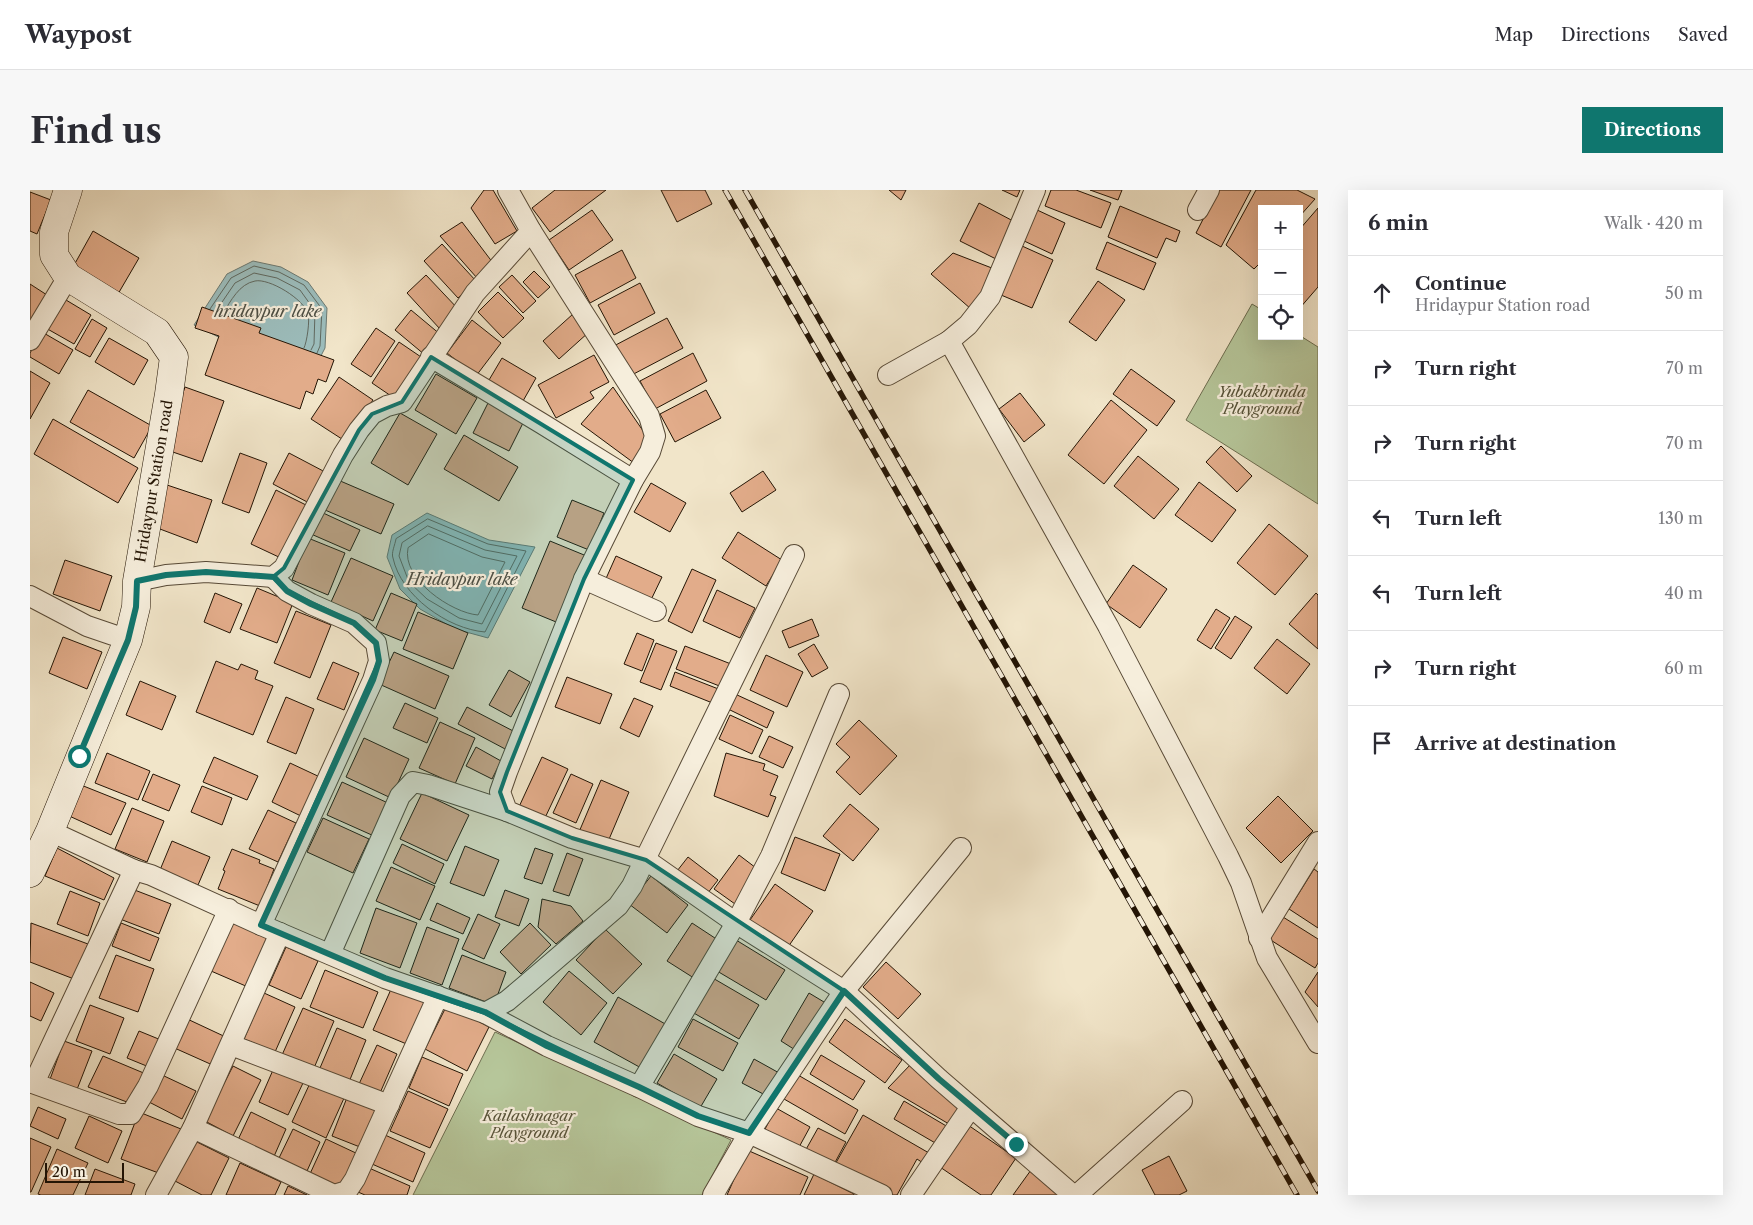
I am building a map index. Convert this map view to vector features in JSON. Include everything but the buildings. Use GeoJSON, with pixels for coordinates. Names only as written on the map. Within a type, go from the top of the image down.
{"type":"FeatureCollection","features":[{"type":"Feature","properties":{"kind":"street","name":"Hridaypur Station road"},"geometry":{"type":"LineString","coordinates":[[30,873],[50,831],[128,640],[136,607],[137,581],[174,357],[157,332],[68,277],[54,254],[54,232],[68,190]]}},
{"type":"Feature","properties":{"kind":"street"},"geometry":{"type":"LineString","coordinates":[[507,810],[500,792],[507,772],[584,579],[632,480],[650,452],[655,436],[649,416],[531,231],[508,190]]}},
{"type":"Feature","properties":{"kind":"street"},"geometry":{"type":"LineString","coordinates":[[888,375],[949,341],[968,325],[990,297],[1034,190]]}},
{"type":"Feature","properties":{"kind":"street"},"geometry":{"type":"LineString","coordinates":[[1198,210],[1209,190]]}},
{"type":"Feature","properties":{"kind":"street"},"geometry":{"type":"LineString","coordinates":[[274,577],[284,568],[343,454],[360,430],[372,414],[387,406],[402,402],[475,293],[531,231]]}},
{"type":"Feature","properties":{"kind":"street"},"geometry":{"type":"LineString","coordinates":[[30,340],[68,277]]}},
{"type":"Feature","properties":{"kind":"street"},"geometry":{"type":"LineString","coordinates":[[949,341],[1108,626],[1152,709],[1241,883],[1267,958],[1279,981],[1318,1043]]}},
{"type":"Feature","properties":{"kind":"street"},"geometry":{"type":"LineString","coordinates":[[431,358],[541,422],[632,480]]}},
{"type":"Feature","properties":{"kind":"street"},"geometry":{"type":"LineString","coordinates":[[485,1012],[507,1001],[618,906],[632,886],[794,555]]}},
{"type":"Feature","properties":{"kind":"street"},"geometry":{"type":"LineString","coordinates":[[137,581],[166,575],[206,572],[274,577],[287,591],[354,623],[376,643],[379,661],[373,680],[261,925]]}},
{"type":"Feature","properties":{"kind":"street"},"geometry":{"type":"LineString","coordinates":[[584,579],[656,611]]}},
{"type":"Feature","properties":{"kind":"street"},"geometry":{"type":"LineString","coordinates":[[30,596],[87,626],[128,640]]}},
{"type":"Feature","properties":{"kind":"street"},"geometry":{"type":"LineString","coordinates":[[639,1087],[736,923],[771,856],[839,694]]}},
{"type":"Feature","properties":{"kind":"street"},"geometry":{"type":"LineString","coordinates":[[330,954],[400,796],[413,782],[507,810],[572,838],[646,860],[736,923],[844,991],[971,1108],[1075,1195],[1182,1101]]}},
{"type":"Feature","properties":{"kind":"street"},"geometry":{"type":"LineString","coordinates":[[50,831],[134,870],[151,875],[385,978],[485,1012],[547,1046],[698,1116],[749,1133],[882,1195]]}},
{"type":"Feature","properties":{"kind":"street"},"geometry":{"type":"LineString","coordinates":[[1259,938],[1318,842]]}},
{"type":"Feature","properties":{"kind":"street"},"geometry":{"type":"LineString","coordinates":[[713,1195],[749,1133],[844,991],[961,848]]}},
{"type":"Feature","properties":{"kind":"street"},"geometry":{"type":"LineString","coordinates":[[134,870],[32,1082],[119,1114],[131,1114],[148,1086],[229,909]]}},
{"type":"Feature","properties":{"kind":"street"},"geometry":{"type":"LineString","coordinates":[[156,1195],[193,1128],[280,933]]}},
{"type":"Feature","properties":{"kind":"street"},"geometry":{"type":"LineString","coordinates":[[193,1128],[334,1195],[347,1191],[355,1179],[438,996]]}},
{"type":"Feature","properties":{"kind":"street"},"geometry":{"type":"LineString","coordinates":[[231,1045],[389,1105]]}},
{"type":"Feature","properties":{"kind":"street"},"geometry":{"type":"LineString","coordinates":[[912,1195],[971,1108]]}},
{"type":"Feature","properties":{"kind":"highlighted area"},"geometry":{"type":"Polygon","coordinates":[[[431,357],[633,480],[584,579],[507,772],[500,792],[507,811],[572,838],[646,860],[844,991],[749,1133],[698,1116],[485,1013],[385,978],[261,925],[379,661],[376,643],[354,623],[287,591],[273,577],[284,568],[359,430],[372,414],[402,402],[431,357]]]}},
{"type":"Feature","properties":{"kind":"green space","name":"Yubakbrinda Playground"},"geometry":{"type":"Polygon","coordinates":[[[1252,304],[1258,308],[1258,340],[1303,340],[1303,338],[1318,347],[1318,504],[1186,420],[1252,304]]]}},
{"type":"Feature","properties":{"kind":"green space","name":"Kailashnagar Playground"},"geometry":{"type":"Polygon","coordinates":[[[495,1032],[731,1140],[702,1195],[413,1195],[495,1032]]]}},
{"type":"Feature","properties":{"kind":"water","name":"hridaypur lake"},"geometry":{"type":"Polygon","coordinates":[[[253,261],[281,267],[308,282],[327,308],[325,348],[308,381],[194,325],[227,274],[253,261]]]}},
{"type":"Feature","properties":{"kind":"water","name":"Hridaypur lake"},"geometry":{"type":"Polygon","coordinates":[[[427,513],[489,540],[535,547],[488,638],[455,629],[420,609],[400,589],[387,557],[392,535],[427,513]]]}},
{"type":"Feature","properties":{"kind":"railway"},"geometry":{"type":"LineString","coordinates":[[725,190],[1297,1195]]}},
{"type":"Feature","properties":{"kind":"railway"},"geometry":{"type":"LineString","coordinates":[[745,190],[1318,1191]]}},
{"type":"Feature","properties":{"kind":"route"},"geometry":{"type":"LineString","coordinates":[[79,756],[128,640],[136,607],[137,581],[166,575],[206,572],[274,577],[287,591],[354,623],[376,643],[379,661],[373,680],[261,925],[385,978],[485,1012],[547,1046],[698,1116],[749,1133],[844,991],[971,1108],[1016,1144]]}}]}
